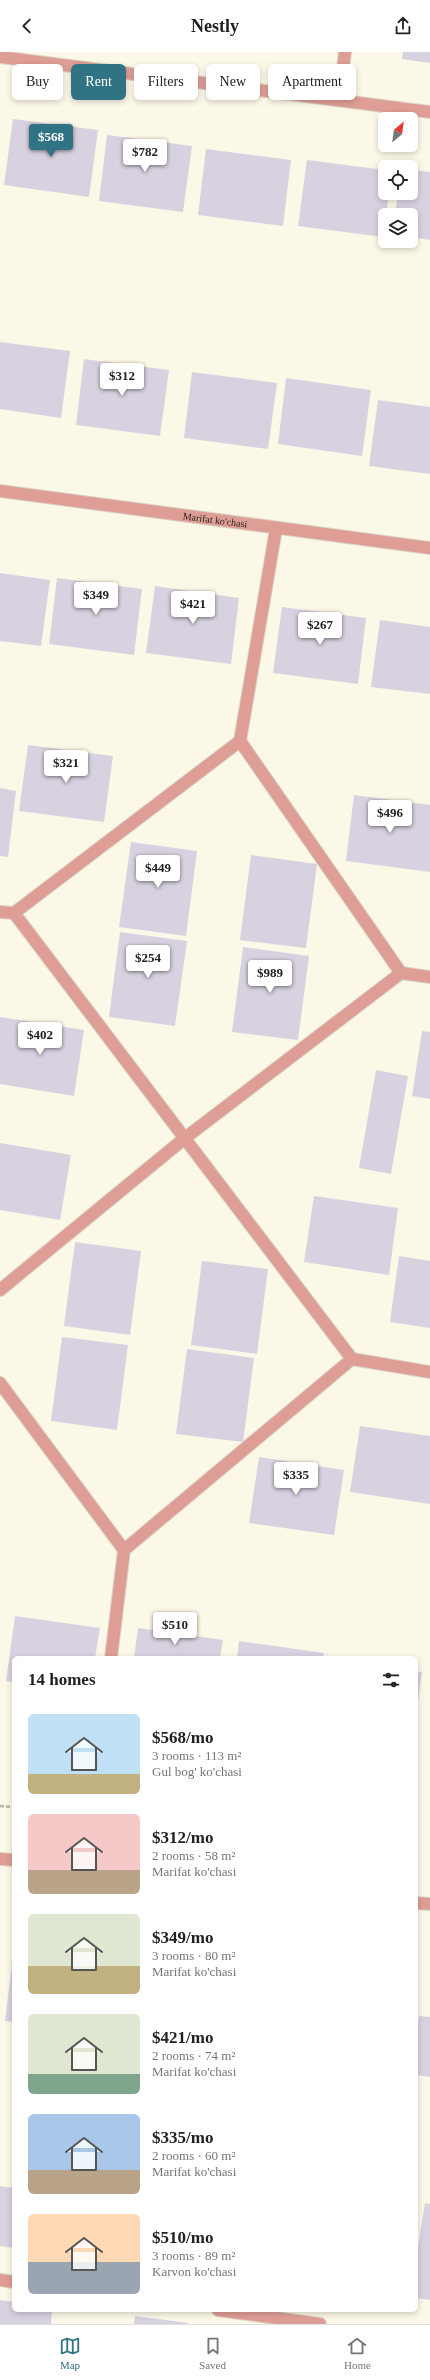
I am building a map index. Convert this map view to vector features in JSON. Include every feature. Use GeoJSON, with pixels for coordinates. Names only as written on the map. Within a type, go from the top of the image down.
{"type":"FeatureCollection","features":[{"type":"Feature","properties":{"kind":"street"},"geometry":{"type":"LineString","coordinates":[[343,64],[344,52]]}},
{"type":"Feature","properties":{"kind":"street"},"geometry":{"type":"LineString","coordinates":[[0,57],[268,91]]}},
{"type":"Feature","properties":{"kind":"street"},"geometry":{"type":"LineString","coordinates":[[339,100],[430,112]]}},
{"type":"Feature","properties":{"kind":"street","name":"Marifat ko'chasi"},"geometry":{"type":"LineString","coordinates":[[0,491],[276,529],[430,548]]}},
{"type":"Feature","properties":{"kind":"street"},"geometry":{"type":"LineString","coordinates":[[0,912],[14,913],[240,741],[276,529]]}},
{"type":"Feature","properties":{"kind":"street"},"geometry":{"type":"LineString","coordinates":[[240,741],[401,973]]}},
{"type":"Feature","properties":{"kind":"street"},"geometry":{"type":"LineString","coordinates":[[14,913],[352,1360],[430,1372]]}},
{"type":"Feature","properties":{"kind":"street"},"geometry":{"type":"LineString","coordinates":[[0,1290],[185,1138],[401,973],[430,977]]}},
{"type":"Feature","properties":{"kind":"street"},"geometry":{"type":"LineString","coordinates":[[111,1656],[124,1550],[352,1360]]}},
{"type":"Feature","properties":{"kind":"street"},"geometry":{"type":"LineString","coordinates":[[0,1383],[124,1550]]}},
{"type":"Feature","properties":{"kind":"street"},"geometry":{"type":"LineString","coordinates":[[0,1859],[12,1860]]}},
{"type":"Feature","properties":{"kind":"street"},"geometry":{"type":"LineString","coordinates":[[418,1903],[430,1904]]}},
{"type":"Feature","properties":{"kind":"street"},"geometry":{"type":"LineString","coordinates":[[0,2280],[12,2282]]}},
{"type":"Feature","properties":{"kind":"street"},"geometry":{"type":"LineString","coordinates":[[233,2312],[320,2324]]}},
{"type":"Feature","properties":{"kind":"path"},"geometry":{"type":"LineString","coordinates":[[0,1806],[12,1807]]}},
{"type":"Feature","properties":{"kind":"building"},"geometry":{"type":"Polygon","coordinates":[[[403,52],[430,52],[430,63],[402,59],[403,52]]]}},
{"type":"Feature","properties":{"kind":"building"},"geometry":{"type":"Polygon","coordinates":[[[13,119],[98,130],[89,197],[4,185],[13,119]]]}},
{"type":"Feature","properties":{"kind":"building"},"geometry":{"type":"Polygon","coordinates":[[[107,135],[192,146],[183,212],[99,201],[107,135]]]}},
{"type":"Feature","properties":{"kind":"building"},"geometry":{"type":"Polygon","coordinates":[[[206,149],[291,160],[283,226],[198,215],[206,149]]]}},
{"type":"Feature","properties":{"kind":"building"},"geometry":{"type":"Polygon","coordinates":[[[307,160],[378,169],[378,200],[388,200],[387,208],[378,208],[378,236],[298,226],[307,160]]]}},
{"type":"Feature","properties":{"kind":"building"},"geometry":{"type":"Polygon","coordinates":[[[418,171],[430,172],[430,240],[418,238],[418,208],[396,208],[397,200],[418,200],[418,171]]]}},
{"type":"Feature","properties":{"kind":"building"},"geometry":{"type":"Polygon","coordinates":[[[0,342],[70,351],[61,418],[0,409],[0,342]]]}},
{"type":"Feature","properties":{"kind":"building"},"geometry":{"type":"Polygon","coordinates":[[[84,359],[169,370],[160,436],[76,425],[84,359]]]}},
{"type":"Feature","properties":{"kind":"building"},"geometry":{"type":"Polygon","coordinates":[[[192,372],[277,383],[268,449],[184,438],[192,372]]]}},
{"type":"Feature","properties":{"kind":"building"},"geometry":{"type":"Polygon","coordinates":[[[286,378],[371,390],[362,456],[278,444],[286,378]]]}},
{"type":"Feature","properties":{"kind":"building"},"geometry":{"type":"Polygon","coordinates":[[[378,400],[430,407],[430,474],[369,466],[378,400]]]}},
{"type":"Feature","properties":{"kind":"building"},"geometry":{"type":"Polygon","coordinates":[[[0,573],[50,580],[41,646],[0,641],[0,573]]]}},
{"type":"Feature","properties":{"kind":"building"},"geometry":{"type":"Polygon","coordinates":[[[57,578],[142,589],[134,655],[49,644],[57,578]]]}},
{"type":"Feature","properties":{"kind":"building"},"geometry":{"type":"Polygon","coordinates":[[[155,586],[239,598],[231,664],[146,653],[155,586]]]}},
{"type":"Feature","properties":{"kind":"building"},"geometry":{"type":"Polygon","coordinates":[[[282,607],[366,618],[358,684],[273,673],[282,607]]]}},
{"type":"Feature","properties":{"kind":"building"},"geometry":{"type":"Polygon","coordinates":[[[380,620],[430,627],[430,694],[371,687],[380,620]]]}},
{"type":"Feature","properties":{"kind":"building"},"geometry":{"type":"Polygon","coordinates":[[[28,745],[113,756],[104,822],[19,811],[28,745]]]}},
{"type":"Feature","properties":{"kind":"building"},"geometry":{"type":"Polygon","coordinates":[[[0,788],[16,791],[8,857],[0,856],[0,788]]]}},
{"type":"Feature","properties":{"kind":"building"},"geometry":{"type":"Polygon","coordinates":[[[354,795],[430,805],[430,872],[346,861],[354,795]]]}},
{"type":"Feature","properties":{"kind":"building"},"geometry":{"type":"Polygon","coordinates":[[[131,842],[197,851],[186,936],[119,927],[131,842]]]}},
{"type":"Feature","properties":{"kind":"building"},"geometry":{"type":"Polygon","coordinates":[[[251,855],[317,864],[306,948],[240,940],[251,855]]]}},
{"type":"Feature","properties":{"kind":"building"},"geometry":{"type":"Polygon","coordinates":[[[120,932],[187,941],[175,1026],[109,1017],[120,932]]]}},
{"type":"Feature","properties":{"kind":"building"},"geometry":{"type":"Polygon","coordinates":[[[243,947],[309,956],[298,1040],[232,1032],[243,947]]]}},
{"type":"Feature","properties":{"kind":"building"},"geometry":{"type":"Polygon","coordinates":[[[0,1017],[84,1030],[74,1096],[0,1084],[0,1017]]]}},
{"type":"Feature","properties":{"kind":"building"},"geometry":{"type":"Polygon","coordinates":[[[422,1031],[430,1032],[430,1099],[412,1096],[422,1031]]]}},
{"type":"Feature","properties":{"kind":"building"},"geometry":{"type":"Polygon","coordinates":[[[376,1070],[408,1076],[391,1174],[359,1168],[376,1070]]]}},
{"type":"Feature","properties":{"kind":"building"},"geometry":{"type":"Polygon","coordinates":[[[0,1143],[71,1155],[60,1220],[0,1210],[0,1143]]]}},
{"type":"Feature","properties":{"kind":"building"},"geometry":{"type":"Polygon","coordinates":[[[314,1196],[398,1208],[389,1275],[304,1262],[314,1196]]]}},
{"type":"Feature","properties":{"kind":"building"},"geometry":{"type":"Polygon","coordinates":[[[75,1242],[141,1251],[130,1335],[64,1326],[75,1242]]]}},
{"type":"Feature","properties":{"kind":"building"},"geometry":{"type":"Polygon","coordinates":[[[399,1256],[430,1261],[430,1328],[390,1322],[399,1256]]]}},
{"type":"Feature","properties":{"kind":"building"},"geometry":{"type":"Polygon","coordinates":[[[202,1261],[268,1269],[257,1354],[191,1345],[202,1261]]]}},
{"type":"Feature","properties":{"kind":"building"},"geometry":{"type":"Polygon","coordinates":[[[62,1337],[128,1345],[117,1430],[51,1421],[62,1337]]]}},
{"type":"Feature","properties":{"kind":"building"},"geometry":{"type":"Polygon","coordinates":[[[187,1349],[254,1358],[243,1442],[176,1434],[187,1349]]]}},
{"type":"Feature","properties":{"kind":"building"},"geometry":{"type":"Polygon","coordinates":[[[360,1426],[430,1436],[430,1504],[350,1492],[360,1426]]]}},
{"type":"Feature","properties":{"kind":"building"},"geometry":{"type":"Polygon","coordinates":[[[259,1457],[344,1470],[334,1535],[249,1523],[259,1457]]]}},
{"type":"Feature","properties":{"kind":"building"},"geometry":{"type":"Polygon","coordinates":[[[15,1616],[100,1628],[95,1656],[12,1656],[12,1682],[6,1681],[15,1616]]]}},
{"type":"Feature","properties":{"kind":"building"},"geometry":{"type":"Polygon","coordinates":[[[138,1628],[223,1640],[220,1656],[134,1656],[138,1628]]]}},
{"type":"Feature","properties":{"kind":"building"},"geometry":{"type":"Polygon","coordinates":[[[239,1641],[324,1653],[323,1656],[237,1656],[239,1641]]]}},
{"type":"Feature","properties":{"kind":"building"},"geometry":{"type":"Polygon","coordinates":[[[418,1671],[422,1672],[418,1702],[418,1671]]]}},
{"type":"Feature","properties":{"kind":"building"},"geometry":{"type":"Polygon","coordinates":[[[12,1963],[12,2022],[5,2021],[12,1963]]]}},
{"type":"Feature","properties":{"kind":"building"},"geometry":{"type":"Polygon","coordinates":[[[419,2016],[430,2017],[430,2077],[418,2075],[419,2016]]]}},
{"type":"Feature","properties":{"kind":"building"},"geometry":{"type":"Polygon","coordinates":[[[0,2186],[12,2188],[12,2248],[0,2246],[0,2186]]]}},
{"type":"Feature","properties":{"kind":"building"},"geometry":{"type":"Polygon","coordinates":[[[425,2203],[430,2204],[430,2300],[418,2298],[418,2247],[425,2203]]]}},
{"type":"Feature","properties":{"kind":"building"},"geometry":{"type":"Polygon","coordinates":[[[0,2300],[12,2302],[12,2312],[52,2312],[51,2324],[0,2324],[0,2300]]]}},
{"type":"Feature","properties":{"kind":"building"},"geometry":{"type":"Polygon","coordinates":[[[135,2316],[188,2323],[188,2324],[134,2324],[135,2316]]]}}]}
